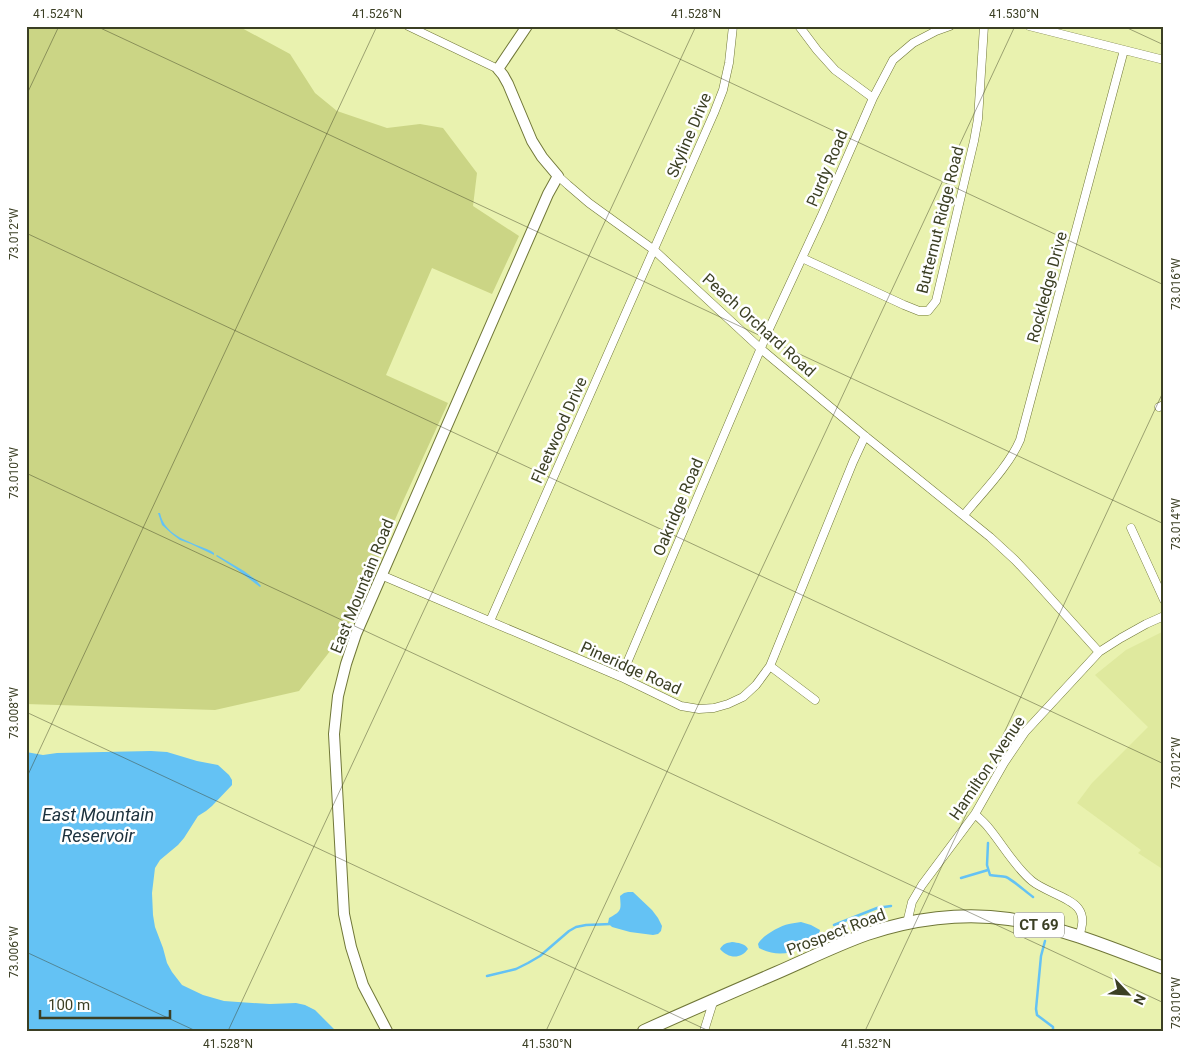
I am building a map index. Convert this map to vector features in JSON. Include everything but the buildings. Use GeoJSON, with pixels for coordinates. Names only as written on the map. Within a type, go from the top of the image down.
{"type":"FeatureCollection","features":[{"type":"Feature","properties":{"kind":"main road","name":"Prospect Road"},"geometry":{"type":"LineString","coordinates":[[644,1031],[859,937],[908,922],[939,918],[964,916],[1008,918],[1079,937],[1164,968]]}},
{"type":"Feature","properties":{"kind":"street"},"geometry":{"type":"LineString","coordinates":[[408,26],[498,69],[526,26]]}},
{"type":"Feature","properties":{"kind":"street","name":"Skyline Drive"},"geometry":{"type":"LineString","coordinates":[[654,250],[723,90],[729,63],[733,26]]}},
{"type":"Feature","properties":{"kind":"street"},"geometry":{"type":"LineString","coordinates":[[799,26],[835,70],[873,98]]}},
{"type":"Feature","properties":{"kind":"street","name":"Purdy Road"},"geometry":{"type":"LineString","coordinates":[[761,349],[873,98],[893,60],[913,43],[950,26]]}},
{"type":"Feature","properties":{"kind":"street","name":"Butternut Ridge Road"},"geometry":{"type":"LineString","coordinates":[[802,258],[919,311],[928,311],[936,301],[978,119],[984,26]]}},
{"type":"Feature","properties":{"kind":"street"},"geometry":{"type":"LineString","coordinates":[[1029,26],[1051,29],[1164,60]]}},
{"type":"Feature","properties":{"kind":"street","name":"Rockledge Drive"},"geometry":{"type":"LineString","coordinates":[[964,515],[1007,463],[1020,440],[1124,50]]}},
{"type":"Feature","properties":{"kind":"street","name":"Peach Orchard Road"},"geometry":{"type":"LineString","coordinates":[[498,69],[504,75],[532,141],[542,157],[568,186],[654,250],[761,349],[990,537],[1015,560],[1099,652]]}},
{"type":"Feature","properties":{"kind":"street","name":"East Mountain Road"},"geometry":{"type":"LineString","coordinates":[[387,1031],[363,985],[351,947],[344,914],[334,734],[338,696],[356,634],[548,194],[558,176]]}},
{"type":"Feature","properties":{"kind":"street","name":"Fleetwood Drive"},"geometry":{"type":"LineString","coordinates":[[490,621],[654,250]]}},
{"type":"Feature","properties":{"kind":"street","name":"Oakridge Road"},"geometry":{"type":"LineString","coordinates":[[621,677],[761,349]]}},
{"type":"Feature","properties":{"kind":"street","name":"Pineridge Road"},"geometry":{"type":"LineString","coordinates":[[381,575],[621,677],[681,706],[699,709],[714,708],[728,704],[743,697],[756,685],[770,666],[865,436]]}},
{"type":"Feature","properties":{"kind":"street"},"geometry":{"type":"LineString","coordinates":[[1131,528],[1164,600]]}},
{"type":"Feature","properties":{"kind":"street","name":"Hamilton Avenue"},"geometry":{"type":"LineString","coordinates":[[908,922],[912,902],[922,884],[974,814],[1025,732],[1099,652],[1146,624],[1164,616]]}},
{"type":"Feature","properties":{"kind":"street"},"geometry":{"type":"LineString","coordinates":[[770,666],[815,700]]}},
{"type":"Feature","properties":{"kind":"street"},"geometry":{"type":"LineString","coordinates":[[974,814],[987,826],[1021,871],[1044,889],[1072,902],[1078,909],[1083,917],[1079,937]]}},
{"type":"Feature","properties":{"kind":"street"},"geometry":{"type":"LineString","coordinates":[[704,1031],[714,1000]]}},
{"type":"Feature","properties":{"kind":"shaded area"},"geometry":{"type":"Polygon","coordinates":[[[26,26],[238,26],[290,54],[315,93],[337,111],[387,128],[420,124],[443,128],[477,173],[473,206],[519,236],[492,294],[432,268],[386,375],[448,403],[348,628],[299,691],[215,710],[26,704],[26,26]]]}},
{"type":"Feature","properties":{"kind":"shaded area"},"geometry":{"type":"Polygon","coordinates":[[[1164,631],[1164,870],[1138,853],[1141,850],[1077,803],[1092,783],[1148,727],[1095,675],[1126,650],[1164,631]]]}},
{"type":"Feature","properties":{"kind":"water"},"geometry":{"type":"Polygon","coordinates":[[[158,513],[160,513],[167,528],[173,533],[180,538],[211,551],[214,555],[180,540],[172,534],[162,525],[158,513]]]}},
{"type":"Feature","properties":{"kind":"water"},"geometry":{"type":"Polygon","coordinates":[[[216,556],[244,571],[261,586],[216,556]]]}},
{"type":"Feature","properties":{"kind":"water","name":"East Mountain Reservoir"},"geometry":{"type":"Polygon","coordinates":[[[26,752],[43,755],[167,752],[218,765],[232,780],[232,785],[212,806],[198,816],[184,838],[160,860],[155,868],[152,893],[153,915],[167,963],[172,972],[182,985],[203,995],[224,1001],[270,1004],[296,1003],[305,1005],[315,1010],[336,1031],[26,1031],[26,752]]]}},
{"type":"Feature","properties":{"kind":"water"},"geometry":{"type":"Polygon","coordinates":[[[633,892],[658,918],[662,926],[658,934],[630,932],[612,927],[608,923],[609,918],[620,910],[620,896],[633,892]]]}},
{"type":"Feature","properties":{"kind":"water"},"geometry":{"type":"Polygon","coordinates":[[[801,922],[820,930],[819,934],[806,945],[784,953],[767,952],[759,948],[758,944],[760,941],[771,932],[785,925],[801,922]]]}},
{"type":"Feature","properties":{"kind":"water"},"geometry":{"type":"Polygon","coordinates":[[[732,942],[743,944],[748,949],[741,955],[730,956],[720,949],[725,944],[732,942]]]}},
{"type":"Feature","properties":{"kind":"waterway"},"geometry":{"type":"LineString","coordinates":[[988,843],[987,865],[990,875],[1006,877],[1033,897]]}},
{"type":"Feature","properties":{"kind":"waterway"},"geometry":{"type":"LineString","coordinates":[[961,878],[988,870]]}},
{"type":"Feature","properties":{"kind":"waterway"},"geometry":{"type":"LineString","coordinates":[[834,925],[877,908],[891,906]]}},
{"type":"Feature","properties":{"kind":"waterway"},"geometry":{"type":"LineString","coordinates":[[487,976],[516,969],[528,963],[540,956],[576,927],[611,924]]}},
{"type":"Feature","properties":{"kind":"waterway"},"geometry":{"type":"LineString","coordinates":[[1045,941],[1041,956],[1036,1009],[1037,1015],[1053,1027],[1053,1031]]}}]}
